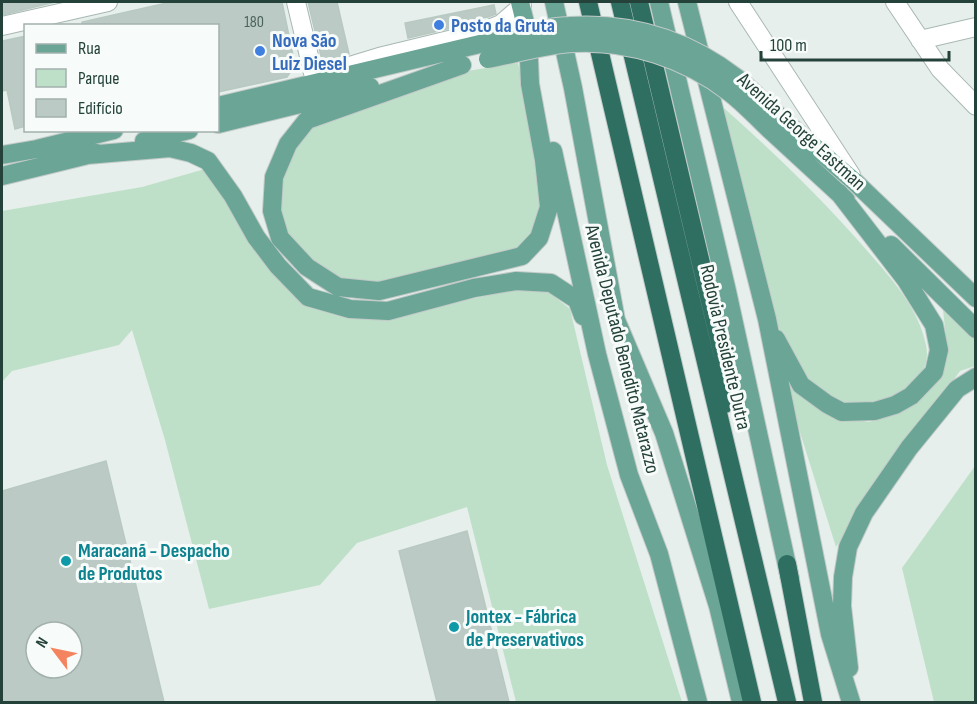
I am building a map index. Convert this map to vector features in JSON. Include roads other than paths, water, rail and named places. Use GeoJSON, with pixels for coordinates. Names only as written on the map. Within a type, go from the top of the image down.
{"type":"FeatureCollection","features":[{"type":"Feature","properties":{"kind":"highway"},"geometry":{"type":"LineString","coordinates":[[588,2],[752,702]]}},
{"type":"Feature","properties":{"kind":"highway","name":"Rodovia Presidente Dutra"},"geometry":{"type":"LineString","coordinates":[[620,2],[787,702]]}},
{"type":"Feature","properties":{"kind":"highway"},"geometry":{"type":"LineString","coordinates":[[639,2],[723,356],[726,444]]}},
{"type":"Feature","properties":{"kind":"highway"},"geometry":{"type":"LineString","coordinates":[[787,564],[815,697]]}},
{"type":"Feature","properties":{"kind":"main road"},"geometry":{"type":"LineString","coordinates":[[554,2],[573,88],[616,320],[664,433],[718,606],[741,702]]}},
{"type":"Feature","properties":{"kind":"main road","name":"Rodovia Presidente Dutra"},"geometry":{"type":"LineString","coordinates":[[659,2],[727,291],[787,564]]}},
{"type":"Feature","properties":{"kind":"main road","name":"Avenida Deputado Benedito Matarazzo"},"geometry":{"type":"LineString","coordinates":[[521,4],[597,354],[629,475],[659,554],[698,702]]}},
{"type":"Feature","properties":{"kind":"main road"},"geometry":{"type":"LineString","coordinates":[[690,5],[766,319],[830,634],[851,702]]}},
{"type":"Feature","properties":{"kind":"main road"},"geometry":{"type":"LineString","coordinates":[[486,51],[462,65],[307,120],[288,144],[274,177],[272,211],[280,238],[307,267],[338,287],[379,291],[522,256],[539,238],[549,207],[544,160],[530,84],[528,34]]}},
{"type":"Feature","properties":{"kind":"main road","name":"Avenida George Eastman"},"geometry":{"type":"LineString","coordinates":[[486,51],[573,43],[611,43],[653,53],[681,63],[729,92],[855,182],[975,298]]}},
{"type":"Feature","properties":{"kind":"main road"},"geometry":{"type":"LineString","coordinates":[[219,106],[486,51]]}},
{"type":"Feature","properties":{"kind":"main road"},"geometry":{"type":"LineString","coordinates":[[219,124],[462,65]]}},
{"type":"Feature","properties":{"kind":"main road","name":"Avenida George Eastman"},"geometry":{"type":"LineString","coordinates":[[775,124],[839,193],[975,329]]}},
{"type":"Feature","properties":{"kind":"main road"},"geometry":{"type":"LineString","coordinates":[[2,155],[106,132]]}},
{"type":"Feature","properties":{"kind":"main road"},"geometry":{"type":"LineString","coordinates":[[2,176],[181,132]]}},
{"type":"Feature","properties":{"kind":"main road"},"geometry":{"type":"LineString","coordinates":[[87,155],[170,148],[191,153],[208,161],[233,196],[256,237],[278,267],[309,297],[350,309],[388,311],[474,288],[516,281],[551,283],[577,300],[597,354]]}},
{"type":"Feature","properties":{"kind":"main road"},"geometry":{"type":"LineString","coordinates":[[766,319],[801,385],[827,404],[842,411],[875,411],[895,405],[911,396],[934,372],[939,350],[934,325],[906,280],[839,193]]}},
{"type":"Feature","properties":{"kind":"main road"},"geometry":{"type":"LineString","coordinates":[[856,702],[850,678],[842,606],[843,577],[848,547],[864,513],[909,448],[957,389],[975,377]]}},
{"type":"Feature","properties":{"kind":"street"},"geometry":{"type":"LineString","coordinates":[[2,26],[108,2]]}},
{"type":"Feature","properties":{"kind":"street"},"geometry":{"type":"LineString","coordinates":[[296,2],[314,77]]}},
{"type":"Feature","properties":{"kind":"street"},"geometry":{"type":"LineString","coordinates":[[738,2],[855,182]]}},
{"type":"Feature","properties":{"kind":"street"},"geometry":{"type":"LineString","coordinates":[[895,2],[940,69],[975,106]]}},
{"type":"Feature","properties":{"kind":"street"},"geometry":{"type":"LineString","coordinates":[[219,100],[482,32],[501,24],[521,4]]}},
{"type":"Feature","properties":{"kind":"street"},"geometry":{"type":"LineString","coordinates":[[920,40],[975,27]]}},
{"type":"Feature","properties":{"kind":"street"},"geometry":{"type":"LineString","coordinates":[[37,149],[95,132]]}},
{"type":"Feature","properties":{"kind":"place","name":"Posto da Gruta"},"geometry":{"type":"Point","coordinates":[439,25]}},
{"type":"Feature","properties":{"kind":"place","name":"Nova São Luiz Diesel"},"geometry":{"type":"Point","coordinates":[260,51]}},
{"type":"Feature","properties":{"kind":"place","name":"Maracanã - Despacho de Produtos"},"geometry":{"type":"Point","coordinates":[66,561]}},
{"type":"Feature","properties":{"kind":"place","name":"Jontex - Fábrica de Preservativos"},"geometry":{"type":"Point","coordinates":[454,627]}}]}
